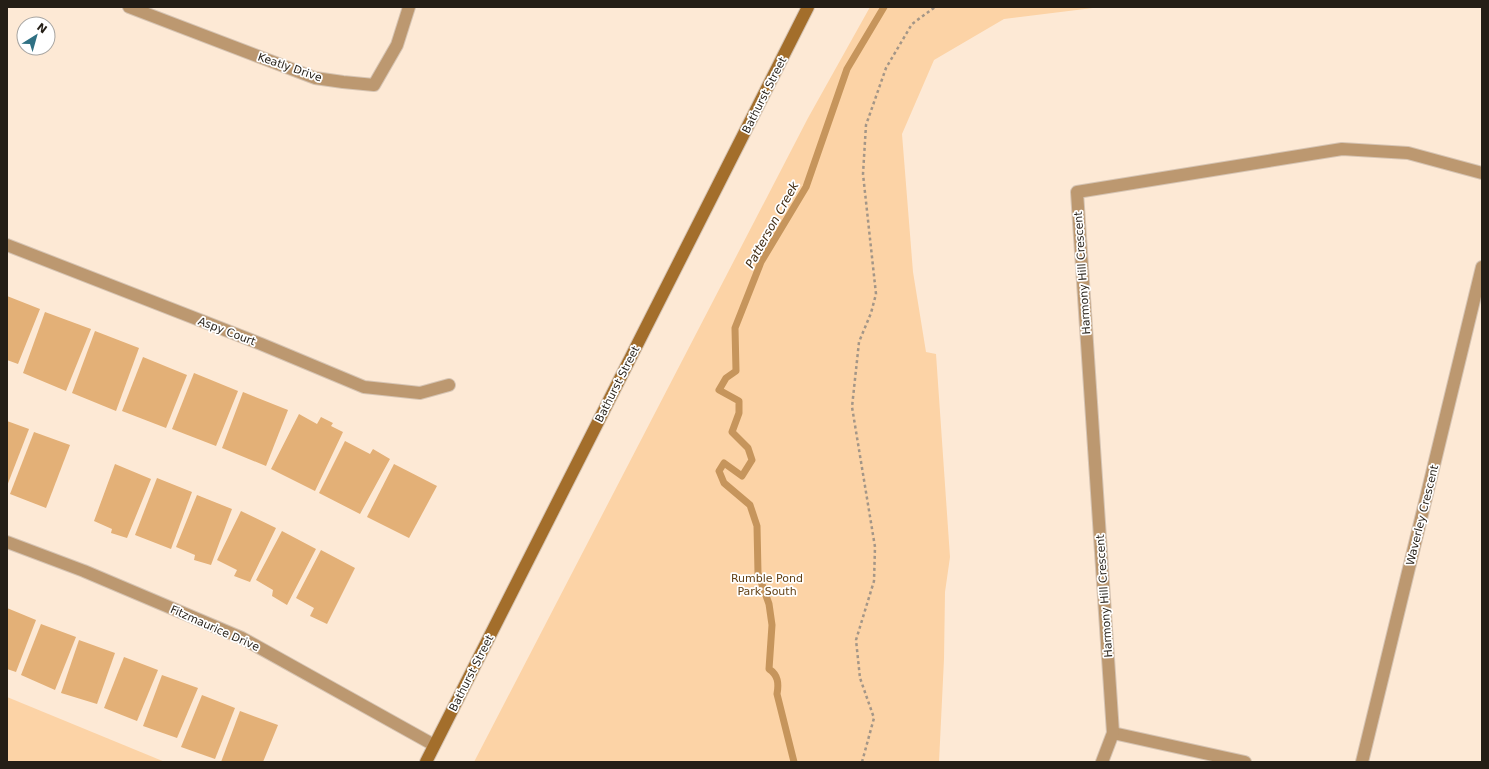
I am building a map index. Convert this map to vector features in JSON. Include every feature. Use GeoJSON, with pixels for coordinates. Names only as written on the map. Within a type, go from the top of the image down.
{"type":"FeatureCollection","features":[{"type":"Feature","properties":{"kind":"main road","name":"Bathurst Street"},"geometry":{"type":"LineString","coordinates":[[426,762],[808,7]]}},
{"type":"Feature","properties":{"kind":"street","name":"Keatly Drive"},"geometry":{"type":"LineString","coordinates":[[130,7],[315,78],[374,85],[397,45],[409,7]]}},
{"type":"Feature","properties":{"kind":"street","name":"Harmony Hill Crescent"},"geometry":{"type":"LineString","coordinates":[[1102,762],[1113,733],[1077,192],[1342,149],[1408,153],[1482,173]]}},
{"type":"Feature","properties":{"kind":"street","name":"Aspy Court"},"geometry":{"type":"LineString","coordinates":[[7,245],[261,344],[364,387],[420,393],[449,384]]}},
{"type":"Feature","properties":{"kind":"street","name":"Waverley Crescent"},"geometry":{"type":"LineString","coordinates":[[1362,762],[1482,267]]}},
{"type":"Feature","properties":{"kind":"street","name":"Fitzmaurice Drive"},"geometry":{"type":"LineString","coordinates":[[7,542],[84,571],[242,638],[434,746]]}},
{"type":"Feature","properties":{"kind":"street"},"geometry":{"type":"LineString","coordinates":[[1113,733],[1246,762]]}},
{"type":"Feature","properties":{"kind":"path"},"geometry":{"type":"LineString","coordinates":[[862,762],[874,718],[860,678],[856,640],[874,581],[875,547],[852,407],[859,342],[871,313],[876,294],[863,174],[866,125],[886,68],[912,24],[935,7]]}},
{"type":"Feature","properties":{"kind":"green space","name":"Rumble Pond Park South"},"geometry":{"type":"Polygon","coordinates":[[[870,7],[1101,7],[1004,19],[934,60],[902,134],[913,272],[926,352],[936,354],[950,557],[945,592],[944,659],[939,762],[474,762],[808,118],[870,7]]]}},
{"type":"Feature","properties":{"kind":"green space"},"geometry":{"type":"Polygon","coordinates":[[[7,697],[165,762],[7,762],[7,697]]]}},
{"type":"Feature","properties":{"kind":"building"},"geometry":{"type":"Polygon","coordinates":[[[7,296],[40,309],[18,364],[7,360],[7,296]]]}},
{"type":"Feature","properties":{"kind":"building"},"geometry":{"type":"Polygon","coordinates":[[[45,312],[91,329],[66,391],[23,373],[45,312]]]}},
{"type":"Feature","properties":{"kind":"building"},"geometry":{"type":"Polygon","coordinates":[[[95,331],[139,348],[116,411],[72,393],[95,331]]]}},
{"type":"Feature","properties":{"kind":"building"},"geometry":{"type":"Polygon","coordinates":[[[143,357],[187,375],[166,428],[122,411],[143,357]]]}},
{"type":"Feature","properties":{"kind":"building"},"geometry":{"type":"Polygon","coordinates":[[[194,373],[238,391],[216,446],[172,429],[194,373]]]}},
{"type":"Feature","properties":{"kind":"building"},"geometry":{"type":"Polygon","coordinates":[[[243,392],[288,410],[266,466],[222,448],[243,392]]]}},
{"type":"Feature","properties":{"kind":"building"},"geometry":{"type":"Polygon","coordinates":[[[299,414],[317,424],[321,417],[333,423],[331,426],[343,432],[315,491],[271,469],[299,414]]]}},
{"type":"Feature","properties":{"kind":"building"},"geometry":{"type":"Polygon","coordinates":[[[7,421],[29,429],[7,486],[7,421]]]}},
{"type":"Feature","properties":{"kind":"building"},"geometry":{"type":"Polygon","coordinates":[[[34,432],[70,445],[46,508],[10,494],[34,432]]]}},
{"type":"Feature","properties":{"kind":"building"},"geometry":{"type":"Polygon","coordinates":[[[345,441],[370,454],[373,449],[390,459],[360,514],[319,493],[345,441]]]}},
{"type":"Feature","properties":{"kind":"building"},"geometry":{"type":"Polygon","coordinates":[[[115,464],[151,479],[127,538],[111,533],[112,529],[94,521],[115,464]]]}},
{"type":"Feature","properties":{"kind":"building"},"geometry":{"type":"Polygon","coordinates":[[[394,464],[437,486],[409,538],[367,517],[394,464]]]}},
{"type":"Feature","properties":{"kind":"building"},"geometry":{"type":"Polygon","coordinates":[[[157,478],[192,492],[171,549],[135,535],[157,478]]]}},
{"type":"Feature","properties":{"kind":"building"},"geometry":{"type":"Polygon","coordinates":[[[197,495],[232,509],[211,565],[194,560],[195,555],[176,547],[197,495]]]}},
{"type":"Feature","properties":{"kind":"building"},"geometry":{"type":"Polygon","coordinates":[[[241,511],[276,528],[250,582],[234,576],[237,570],[217,560],[241,511]]]}},
{"type":"Feature","properties":{"kind":"building"},"geometry":{"type":"Polygon","coordinates":[[[282,531],[316,549],[287,605],[272,596],[273,590],[256,580],[282,531]]]}},
{"type":"Feature","properties":{"kind":"building"},"geometry":{"type":"Polygon","coordinates":[[[321,550],[355,568],[327,624],[310,616],[314,608],[296,598],[321,550]]]}},
{"type":"Feature","properties":{"kind":"building"},"geometry":{"type":"Polygon","coordinates":[[[7,608],[36,620],[16,672],[7,669],[7,608]]]}},
{"type":"Feature","properties":{"kind":"building"},"geometry":{"type":"Polygon","coordinates":[[[41,624],[76,637],[55,690],[21,675],[41,624]]]}},
{"type":"Feature","properties":{"kind":"building"},"geometry":{"type":"Polygon","coordinates":[[[79,640],[115,653],[97,704],[61,693],[79,640]]]}},
{"type":"Feature","properties":{"kind":"building"},"geometry":{"type":"Polygon","coordinates":[[[124,657],[158,670],[137,721],[104,708],[124,657]]]}},
{"type":"Feature","properties":{"kind":"building"},"geometry":{"type":"Polygon","coordinates":[[[162,675],[198,688],[177,738],[143,726],[162,675]]]}},
{"type":"Feature","properties":{"kind":"building"},"geometry":{"type":"Polygon","coordinates":[[[202,695],[235,708],[215,759],[181,747],[202,695]]]}},
{"type":"Feature","properties":{"kind":"building"},"geometry":{"type":"Polygon","coordinates":[[[240,711],[278,725],[263,762],[221,762],[240,711]]]}},
{"type":"Feature","properties":{"kind":"waterway","name":"Patterson Creek"},"geometry":{"type":"LineString","coordinates":[[794,762],[777,694],[777,680],[772,671],[769,669],[772,625],[769,604],[758,573],[757,526],[750,505],[724,483],[719,471],[724,463],[742,476],[752,460],[748,448],[732,432],[739,413],[739,401],[719,390],[726,378],[736,371],[735,328],[761,262],[806,187],[847,69],[884,7]]}}]}
